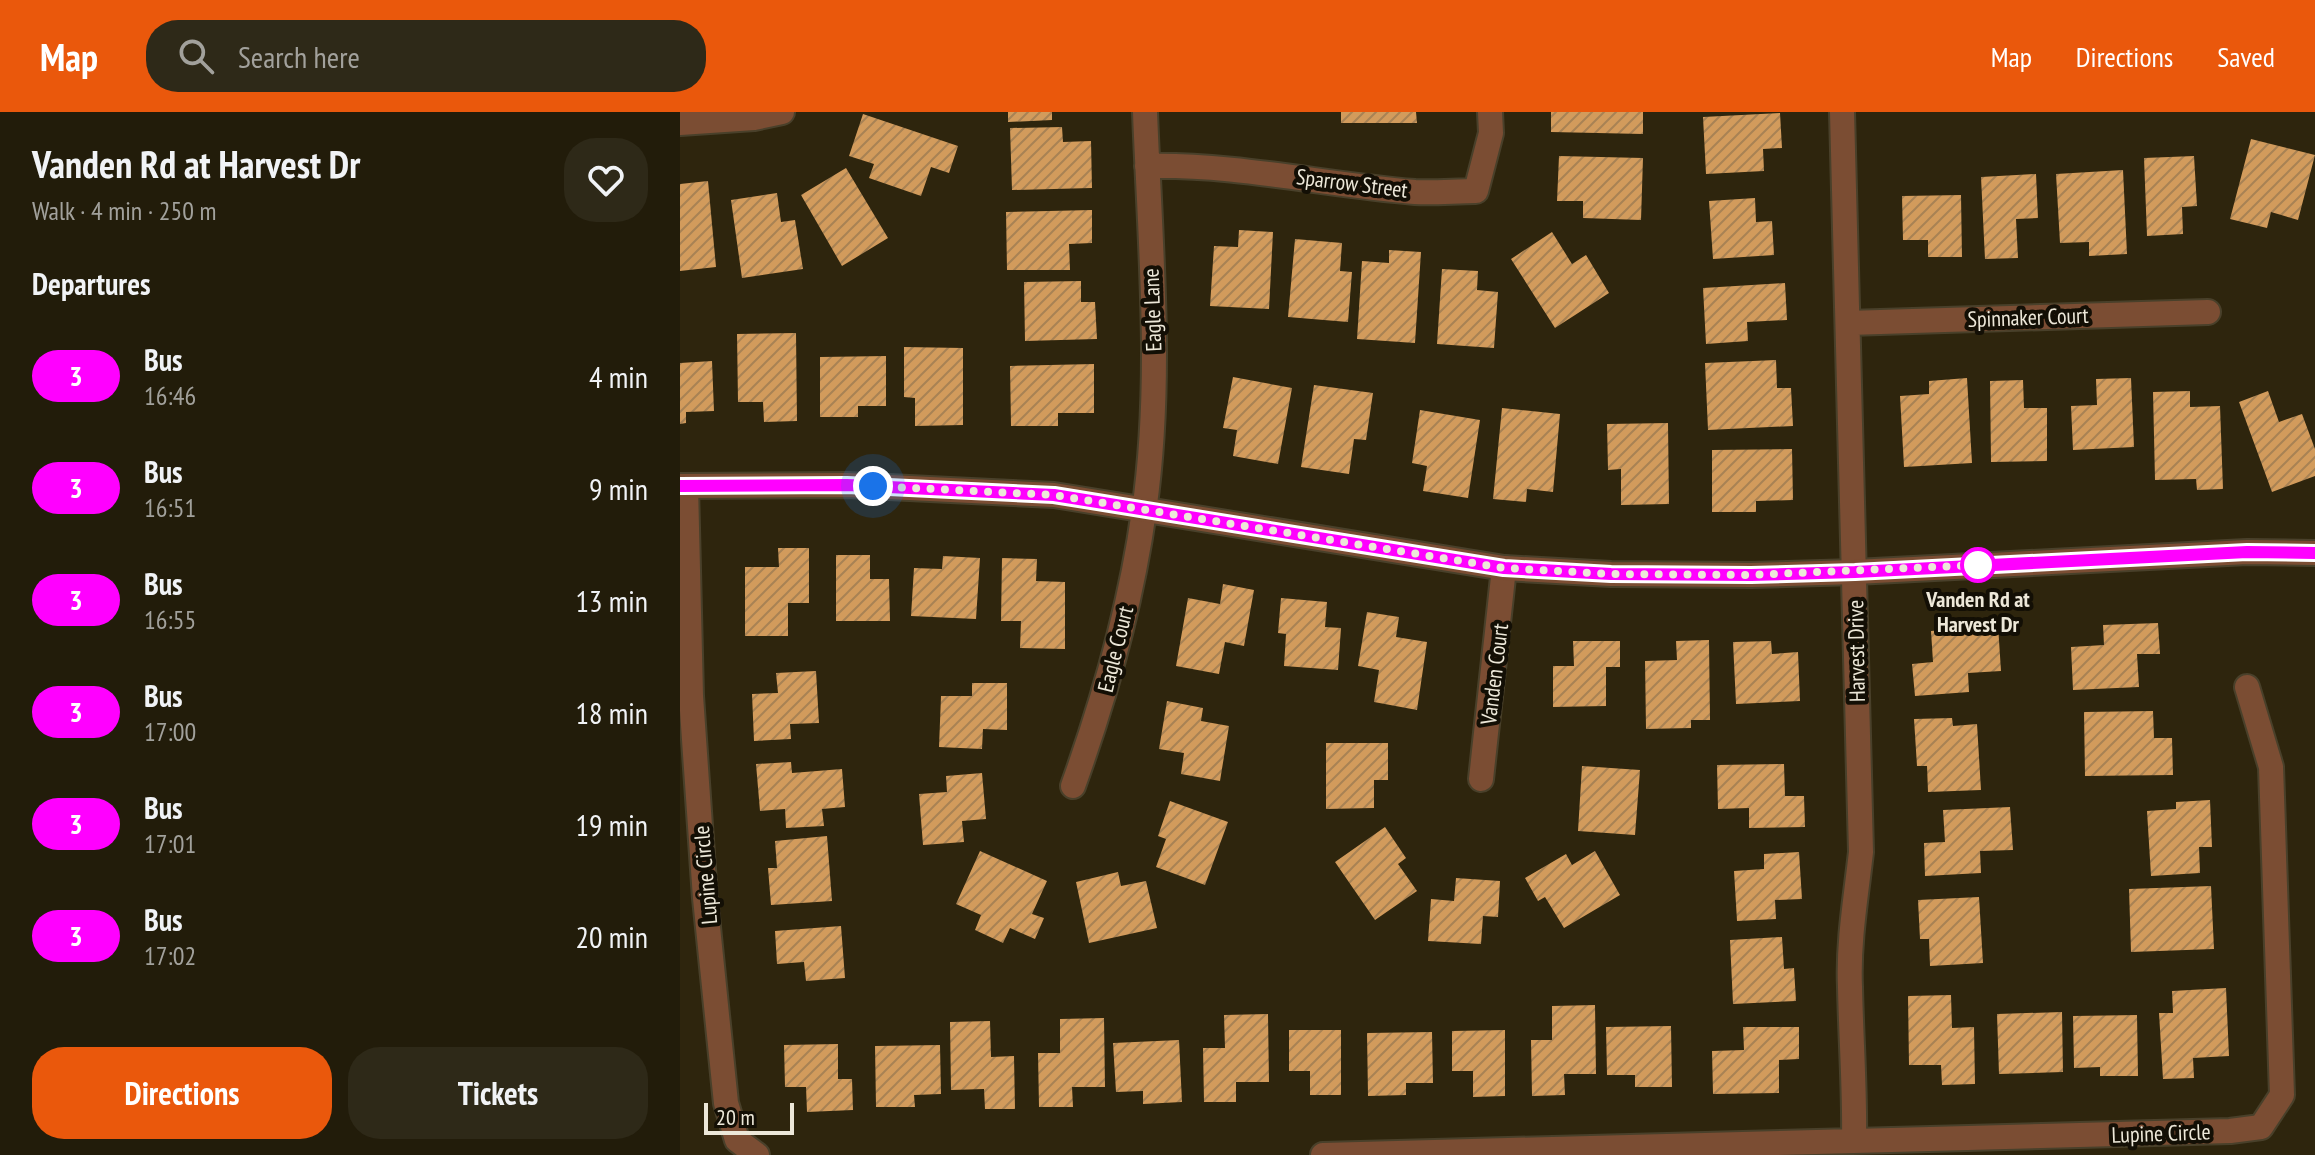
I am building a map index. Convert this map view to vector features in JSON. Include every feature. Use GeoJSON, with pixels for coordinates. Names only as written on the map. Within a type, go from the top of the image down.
{"type":"FeatureCollection","features":[{"type":"Feature","properties":{"kind":"street"},"geometry":{"type":"LineString","coordinates":[[680,123],[754,118],[782,112]]}},
{"type":"Feature","properties":{"kind":"street","name":"Eagle Lane"},"geometry":{"type":"LineString","coordinates":[[1144,508],[1154,354],[1145,112]]}},
{"type":"Feature","properties":{"kind":"street","name":"Sparrow Street"},"geometry":{"type":"LineString","coordinates":[[1147,166],[1188,165],[1257,171],[1417,192],[1476,191],[1491,133],[1490,112]]}},
{"type":"Feature","properties":{"kind":"street","name":"Harvest Drive"},"geometry":{"type":"LineString","coordinates":[[1842,112],[1861,852],[1852,925],[1849,985],[1855,1097],[1854,1141]]}},
{"type":"Feature","properties":{"kind":"street","name":"Spinnaker Court"},"geometry":{"type":"LineString","coordinates":[[1848,323],[2208,312]]}},
{"type":"Feature","properties":{"kind":"street"},"geometry":{"type":"LineString","coordinates":[[683,486],[771,484],[1054,495],[1504,568],[1611,574],[1855,572],[2247,552],[2315,553]]}},
{"type":"Feature","properties":{"kind":"street","name":"Lupine Circle"},"geometry":{"type":"LineString","coordinates":[[683,486],[691,696],[705,898],[726,1103],[737,1140],[757,1155]]}},
{"type":"Feature","properties":{"kind":"street","name":"Eagle Court"},"geometry":{"type":"LineString","coordinates":[[1073,786],[1098,716],[1121,627],[1144,508]]}},
{"type":"Feature","properties":{"kind":"street","name":"Vanden Court"},"geometry":{"type":"LineString","coordinates":[[1481,779],[1504,568]]}},
{"type":"Feature","properties":{"kind":"street","name":"Lupine Circle"},"geometry":{"type":"LineString","coordinates":[[1323,1155],[2230,1131],[2261,1127],[2282,1095],[2271,767],[2247,687]]}},
{"type":"Feature","properties":{"kind":"building"},"geometry":{"type":"Polygon","coordinates":[[[1008,112],[1052,112],[1052,120],[1008,122],[1008,112]]]}},
{"type":"Feature","properties":{"kind":"building"},"geometry":{"type":"Polygon","coordinates":[[[1341,112],[1416,112],[1417,123],[1341,123],[1341,112]]]}},
{"type":"Feature","properties":{"kind":"building"},"geometry":{"type":"Polygon","coordinates":[[[1551,112],[1643,112],[1643,134],[1551,132],[1551,112]]]}},
{"type":"Feature","properties":{"kind":"building"},"geometry":{"type":"Polygon","coordinates":[[[1780,113],[1782,148],[1763,149],[1764,171],[1706,174],[1703,117],[1780,113]]]}},
{"type":"Feature","properties":{"kind":"building"},"geometry":{"type":"Polygon","coordinates":[[[863,114],[958,146],[949,173],[931,167],[921,196],[869,178],[874,164],[849,156],[863,114]]]}},
{"type":"Feature","properties":{"kind":"building"},"geometry":{"type":"Polygon","coordinates":[[[1062,127],[1063,142],[1091,141],[1092,188],[1012,190],[1010,128],[1062,127]]]}},
{"type":"Feature","properties":{"kind":"building"},"geometry":{"type":"Polygon","coordinates":[[[2251,139],[2315,155],[2298,220],[2271,212],[2267,228],[2230,219],[2251,139]]]}},
{"type":"Feature","properties":{"kind":"building"},"geometry":{"type":"Polygon","coordinates":[[[1559,156],[1643,158],[1641,220],[1583,218],[1583,201],[1557,201],[1559,156]]]}},
{"type":"Feature","properties":{"kind":"building"},"geometry":{"type":"Polygon","coordinates":[[[2194,156],[2197,206],[2182,207],[2183,234],[2147,236],[2144,158],[2194,156]]]}},
{"type":"Feature","properties":{"kind":"building"},"geometry":{"type":"Polygon","coordinates":[[[846,168],[888,238],[842,266],[801,195],[846,168]]]}},
{"type":"Feature","properties":{"kind":"building"},"geometry":{"type":"Polygon","coordinates":[[[2123,170],[2127,254],[2089,256],[2089,242],[2060,243],[2056,174],[2123,170]]]}},
{"type":"Feature","properties":{"kind":"building"},"geometry":{"type":"Polygon","coordinates":[[[2036,174],[2038,218],[2016,219],[2018,258],[1985,259],[1981,177],[2036,174]]]}},
{"type":"Feature","properties":{"kind":"building"},"geometry":{"type":"Polygon","coordinates":[[[708,181],[716,267],[680,271],[680,184],[708,181]]]}},
{"type":"Feature","properties":{"kind":"building"},"geometry":{"type":"Polygon","coordinates":[[[777,193],[781,222],[795,220],[803,269],[742,278],[731,200],[777,193]]]}},
{"type":"Feature","properties":{"kind":"building"},"geometry":{"type":"Polygon","coordinates":[[[1961,195],[1962,257],[1928,257],[1928,240],[1903,240],[1902,196],[1961,195]]]}},
{"type":"Feature","properties":{"kind":"building"},"geometry":{"type":"Polygon","coordinates":[[[1755,198],[1756,222],[1772,221],[1774,255],[1713,259],[1709,201],[1755,198]]]}},
{"type":"Feature","properties":{"kind":"building"},"geometry":{"type":"Polygon","coordinates":[[[1092,210],[1092,243],[1069,244],[1070,270],[1007,270],[1006,212],[1092,210]]]}},
{"type":"Feature","properties":{"kind":"building"},"geometry":{"type":"Polygon","coordinates":[[[1239,230],[1273,232],[1269,309],[1210,306],[1214,246],[1238,247],[1239,230]]]}},
{"type":"Feature","properties":{"kind":"building"},"geometry":{"type":"Polygon","coordinates":[[[1552,232],[1572,264],[1586,255],[1609,293],[1555,328],[1511,259],[1552,232]]]}},
{"type":"Feature","properties":{"kind":"building"},"geometry":{"type":"Polygon","coordinates":[[[1295,239],[1342,243],[1340,271],[1352,272],[1348,322],[1288,317],[1295,239]]]}},
{"type":"Feature","properties":{"kind":"building"},"geometry":{"type":"Polygon","coordinates":[[[1389,250],[1421,252],[1415,343],[1357,339],[1362,261],[1389,263],[1389,250]]]}},
{"type":"Feature","properties":{"kind":"building"},"geometry":{"type":"Polygon","coordinates":[[[1442,269],[1478,271],[1477,290],[1498,292],[1494,348],[1437,344],[1442,269]]]}},
{"type":"Feature","properties":{"kind":"building"},"geometry":{"type":"Polygon","coordinates":[[[1081,281],[1081,302],[1095,302],[1097,339],[1025,341],[1024,282],[1081,281]]]}},
{"type":"Feature","properties":{"kind":"building"},"geometry":{"type":"Polygon","coordinates":[[[1785,283],[1787,320],[1747,322],[1748,341],[1706,344],[1703,288],[1785,283]]]}},
{"type":"Feature","properties":{"kind":"building"},"geometry":{"type":"Polygon","coordinates":[[[796,333],[797,421],[764,422],[763,402],[738,402],[737,334],[796,333]]]}},
{"type":"Feature","properties":{"kind":"building"},"geometry":{"type":"Polygon","coordinates":[[[904,347],[963,348],[963,425],[915,426],[915,398],[904,397],[904,347]]]}},
{"type":"Feature","properties":{"kind":"building"},"geometry":{"type":"Polygon","coordinates":[[[886,356],[886,406],[858,406],[858,417],[820,417],[820,357],[886,356]]]}},
{"type":"Feature","properties":{"kind":"building"},"geometry":{"type":"Polygon","coordinates":[[[1776,360],[1777,388],[1791,388],[1793,426],[1708,430],[1705,363],[1776,360]]]}},
{"type":"Feature","properties":{"kind":"building"},"geometry":{"type":"Polygon","coordinates":[[[712,361],[714,411],[686,412],[686,423],[680,424],[680,363],[712,361]]]}},
{"type":"Feature","properties":{"kind":"building"},"geometry":{"type":"Polygon","coordinates":[[[1094,364],[1094,413],[1058,413],[1058,426],[1011,426],[1010,366],[1094,364]]]}},
{"type":"Feature","properties":{"kind":"building"},"geometry":{"type":"Polygon","coordinates":[[[1233,377],[1292,388],[1278,464],[1233,456],[1237,430],[1223,428],[1233,377]]]}},
{"type":"Feature","properties":{"kind":"building"},"geometry":{"type":"Polygon","coordinates":[[[1967,378],[1972,463],[1904,467],[1900,396],[1929,394],[1929,381],[1967,378]]]}},
{"type":"Feature","properties":{"kind":"building"},"geometry":{"type":"Polygon","coordinates":[[[2131,378],[2134,447],[2073,450],[2071,406],[2097,405],[2096,379],[2131,378]]]}},
{"type":"Feature","properties":{"kind":"building"},"geometry":{"type":"Polygon","coordinates":[[[2023,380],[2024,408],[2047,408],[2047,461],[1991,462],[1990,381],[2023,380]]]}},
{"type":"Feature","properties":{"kind":"building"},"geometry":{"type":"Polygon","coordinates":[[[1314,385],[1373,393],[1366,440],[1354,439],[1349,474],[1301,467],[1314,385]]]}},
{"type":"Feature","properties":{"kind":"building"},"geometry":{"type":"Polygon","coordinates":[[[2190,391],[2190,407],[2220,406],[2223,489],[2197,490],[2196,479],[2155,480],[2153,392],[2190,391]]]}},
{"type":"Feature","properties":{"kind":"building"},"geometry":{"type":"Polygon","coordinates":[[[2268,391],[2279,422],[2302,414],[2315,449],[2315,476],[2272,492],[2239,402],[2268,391]]]}},
{"type":"Feature","properties":{"kind":"building"},"geometry":{"type":"Polygon","coordinates":[[[1502,408],[1560,414],[1553,492],[1527,489],[1526,502],[1493,499],[1502,408]]]}},
{"type":"Feature","properties":{"kind":"building"},"geometry":{"type":"Polygon","coordinates":[[[1420,410],[1480,420],[1468,498],[1423,491],[1427,466],[1412,463],[1420,410]]]}},
{"type":"Feature","properties":{"kind":"building"},"geometry":{"type":"Polygon","coordinates":[[[1668,423],[1669,504],[1621,505],[1621,469],[1608,470],[1607,424],[1668,423]]]}},
{"type":"Feature","properties":{"kind":"building"},"geometry":{"type":"Polygon","coordinates":[[[1792,449],[1793,500],[1756,501],[1756,512],[1712,512],[1712,450],[1792,449]]]}},
{"type":"Feature","properties":{"kind":"building"},"geometry":{"type":"Polygon","coordinates":[[[778,548],[809,548],[809,603],[788,603],[788,636],[745,636],[745,567],[779,567],[778,548]]]}},
{"type":"Feature","properties":{"kind":"building"},"geometry":{"type":"Polygon","coordinates":[[[836,555],[870,555],[870,579],[889,579],[890,621],[836,621],[836,555]]]}},
{"type":"Feature","properties":{"kind":"building"},"geometry":{"type":"Polygon","coordinates":[[[943,556],[980,558],[976,619],[911,616],[914,568],[942,569],[943,556]]]}},
{"type":"Feature","properties":{"kind":"building"},"geometry":{"type":"Polygon","coordinates":[[[1002,558],[1037,559],[1036,581],[1065,582],[1065,649],[1020,648],[1021,621],[1001,621],[1002,558]]]}},
{"type":"Feature","properties":{"kind":"building"},"geometry":{"type":"Polygon","coordinates":[[[1223,584],[1254,590],[1244,646],[1225,642],[1219,674],[1176,666],[1188,598],[1220,604],[1223,584]]]}},
{"type":"Feature","properties":{"kind":"building"},"geometry":{"type":"Polygon","coordinates":[[[1281,598],[1327,602],[1325,627],[1341,628],[1338,670],[1284,666],[1286,634],[1278,633],[1281,598]]]}},
{"type":"Feature","properties":{"kind":"building"},"geometry":{"type":"Polygon","coordinates":[[[1367,612],[1399,617],[1396,637],[1427,642],[1417,710],[1374,702],[1379,670],[1358,666],[1367,612]]]}},
{"type":"Feature","properties":{"kind":"building"},"geometry":{"type":"Polygon","coordinates":[[[2158,623],[2160,654],[2137,654],[2139,687],[2073,690],[2071,647],[2104,645],[2103,625],[2158,623]]]}},
{"type":"Feature","properties":{"kind":"building"},"geometry":{"type":"Polygon","coordinates":[[[1998,625],[2001,671],[1968,673],[1969,692],[1915,696],[1912,664],[1933,662],[1931,631],[1998,625]]]}},
{"type":"Feature","properties":{"kind":"building"},"geometry":{"type":"Polygon","coordinates":[[[1709,640],[1710,720],[1691,720],[1691,728],[1646,729],[1645,661],[1677,660],[1676,641],[1709,640]]]}},
{"type":"Feature","properties":{"kind":"building"},"geometry":{"type":"Polygon","coordinates":[[[1573,641],[1620,641],[1620,667],[1606,667],[1606,706],[1553,707],[1553,666],[1574,666],[1573,641]]]}},
{"type":"Feature","properties":{"kind":"building"},"geometry":{"type":"Polygon","coordinates":[[[1771,641],[1772,654],[1798,652],[1800,701],[1736,704],[1733,642],[1771,641]]]}},
{"type":"Feature","properties":{"kind":"building"},"geometry":{"type":"Polygon","coordinates":[[[816,671],[819,723],[790,724],[791,739],[754,741],[752,694],[778,693],[776,673],[816,671]]]}},
{"type":"Feature","properties":{"kind":"building"},"geometry":{"type":"Polygon","coordinates":[[[972,683],[1007,683],[1007,730],[983,729],[982,749],[939,747],[941,696],[972,696],[972,683]]]}},
{"type":"Feature","properties":{"kind":"building"},"geometry":{"type":"Polygon","coordinates":[[[1167,701],[1203,708],[1201,721],[1229,726],[1220,781],[1181,774],[1184,753],[1159,749],[1167,701]]]}},
{"type":"Feature","properties":{"kind":"building"},"geometry":{"type":"Polygon","coordinates":[[[2153,711],[2154,738],[2172,738],[2173,775],[2085,776],[2084,712],[2153,711]]]}},
{"type":"Feature","properties":{"kind":"building"},"geometry":{"type":"Polygon","coordinates":[[[1952,718],[1953,726],[1977,724],[1981,790],[1928,792],[1927,766],[1917,766],[1914,719],[1952,718]]]}},
{"type":"Feature","properties":{"kind":"building"},"geometry":{"type":"Polygon","coordinates":[[[1326,743],[1388,743],[1388,780],[1374,780],[1374,808],[1326,809],[1326,743]]]}},
{"type":"Feature","properties":{"kind":"building"},"geometry":{"type":"Polygon","coordinates":[[[791,762],[792,773],[842,769],[845,807],[822,809],[824,826],[786,828],[785,809],[760,811],[756,764],[791,762]]]}},
{"type":"Feature","properties":{"kind":"building"},"geometry":{"type":"Polygon","coordinates":[[[1784,764],[1785,796],[1804,796],[1805,827],[1749,828],[1749,808],[1718,809],[1717,765],[1784,764]]]}},
{"type":"Feature","properties":{"kind":"building"},"geometry":{"type":"Polygon","coordinates":[[[1582,766],[1640,770],[1635,835],[1578,831],[1582,766]]]}},
{"type":"Feature","properties":{"kind":"building"},"geometry":{"type":"Polygon","coordinates":[[[982,773],[986,819],[962,821],[964,842],[923,845],[919,794],[947,792],[946,776],[982,773]]]}},
{"type":"Feature","properties":{"kind":"building"},"geometry":{"type":"Polygon","coordinates":[[[2210,800],[2212,847],[2199,847],[2200,873],[2151,876],[2147,811],[2176,809],[2176,802],[2210,800]]]}},
{"type":"Feature","properties":{"kind":"building"},"geometry":{"type":"Polygon","coordinates":[[[1170,801],[1228,822],[1205,885],[1156,867],[1166,839],[1158,836],[1170,801]]]}},
{"type":"Feature","properties":{"kind":"building"},"geometry":{"type":"Polygon","coordinates":[[[2010,807],[2013,850],[1980,851],[1981,873],[1925,876],[1924,843],[1945,842],[1943,810],[2010,807]]]}},
{"type":"Feature","properties":{"kind":"building"},"geometry":{"type":"Polygon","coordinates":[[[1385,827],[1406,858],[1398,864],[1417,891],[1375,920],[1335,862],[1385,827]]]}},
{"type":"Feature","properties":{"kind":"building"},"geometry":{"type":"Polygon","coordinates":[[[827,836],[832,901],[771,905],[768,868],[777,868],[775,841],[827,836]]]}},
{"type":"Feature","properties":{"kind":"building"},"geometry":{"type":"Polygon","coordinates":[[[980,851],[1047,881],[1032,914],[1044,918],[1035,939],[1010,928],[1003,943],[975,930],[981,915],[956,904],[980,851]]]}},
{"type":"Feature","properties":{"kind":"building"},"geometry":{"type":"Polygon","coordinates":[[[1595,851],[1620,895],[1564,928],[1545,897],[1538,901],[1525,878],[1566,854],[1572,865],[1595,851]]]}},
{"type":"Feature","properties":{"kind":"building"},"geometry":{"type":"Polygon","coordinates":[[[1799,852],[1802,899],[1775,900],[1776,919],[1737,921],[1734,871],[1764,869],[1764,854],[1799,852]]]}},
{"type":"Feature","properties":{"kind":"building"},"geometry":{"type":"Polygon","coordinates":[[[1118,872],[1121,886],[1146,881],[1157,928],[1089,943],[1076,882],[1118,872]]]}},
{"type":"Feature","properties":{"kind":"building"},"geometry":{"type":"Polygon","coordinates":[[[1456,878],[1500,881],[1498,917],[1483,916],[1481,944],[1428,941],[1431,899],[1454,901],[1456,878]]]}},
{"type":"Feature","properties":{"kind":"building"},"geometry":{"type":"Polygon","coordinates":[[[2211,886],[2214,949],[2131,952],[2129,889],[2211,886]]]}},
{"type":"Feature","properties":{"kind":"building"},"geometry":{"type":"Polygon","coordinates":[[[1979,897],[1983,963],[1930,966],[1929,939],[1920,939],[1918,900],[1979,897]]]}},
{"type":"Feature","properties":{"kind":"building"},"geometry":{"type":"Polygon","coordinates":[[[841,926],[845,978],[806,981],[804,962],[777,964],[775,931],[841,926]]]}},
{"type":"Feature","properties":{"kind":"building"},"geometry":{"type":"Polygon","coordinates":[[[1782,937],[1784,969],[1794,968],[1796,1001],[1733,1004],[1730,940],[1782,937]]]}},
{"type":"Feature","properties":{"kind":"building"},"geometry":{"type":"Polygon","coordinates":[[[2226,988],[2229,1056],[2193,1058],[2194,1078],[2163,1079],[2159,1013],[2173,1013],[2172,991],[2226,988]]]}},
{"type":"Feature","properties":{"kind":"building"},"geometry":{"type":"Polygon","coordinates":[[[1951,995],[1952,1028],[1974,1027],[1975,1084],[1942,1085],[1941,1065],[1909,1065],[1908,996],[1951,995]]]}},
{"type":"Feature","properties":{"kind":"building"},"geometry":{"type":"Polygon","coordinates":[[[1595,1005],[1596,1074],[1564,1074],[1565,1095],[1532,1096],[1531,1040],[1552,1040],[1552,1006],[1595,1005]]]}},
{"type":"Feature","properties":{"kind":"building"},"geometry":{"type":"Polygon","coordinates":[[[2062,1012],[2063,1072],[1999,1074],[1997,1014],[2062,1012]]]}},
{"type":"Feature","properties":{"kind":"building"},"geometry":{"type":"Polygon","coordinates":[[[1268,1014],[1269,1082],[1236,1082],[1236,1102],[1204,1102],[1203,1048],[1225,1048],[1224,1015],[1268,1014]]]}},
{"type":"Feature","properties":{"kind":"building"},"geometry":{"type":"Polygon","coordinates":[[[2137,1015],[2138,1076],[2100,1076],[2100,1067],[2074,1068],[2073,1016],[2137,1015]]]}},
{"type":"Feature","properties":{"kind":"building"},"geometry":{"type":"Polygon","coordinates":[[[1104,1018],[1105,1087],[1072,1087],[1073,1107],[1039,1107],[1038,1053],[1060,1053],[1060,1019],[1104,1018]]]}},
{"type":"Feature","properties":{"kind":"building"},"geometry":{"type":"Polygon","coordinates":[[[990,1021],[991,1057],[1014,1056],[1015,1109],[985,1109],[984,1089],[951,1090],[950,1022],[990,1021]]]}},
{"type":"Feature","properties":{"kind":"building"},"geometry":{"type":"Polygon","coordinates":[[[1671,1026],[1672,1087],[1635,1087],[1635,1075],[1607,1075],[1606,1027],[1671,1026]]]}},
{"type":"Feature","properties":{"kind":"building"},"geometry":{"type":"Polygon","coordinates":[[[1743,1027],[1799,1027],[1799,1059],[1779,1060],[1779,1093],[1713,1094],[1712,1051],[1744,1050],[1743,1027]]]}},
{"type":"Feature","properties":{"kind":"building"},"geometry":{"type":"Polygon","coordinates":[[[1289,1030],[1341,1030],[1341,1095],[1310,1095],[1310,1071],[1289,1071],[1289,1030]]]}},
{"type":"Feature","properties":{"kind":"building"},"geometry":{"type":"Polygon","coordinates":[[[1505,1030],[1505,1096],[1473,1097],[1473,1071],[1452,1071],[1452,1031],[1505,1030]]]}},
{"type":"Feature","properties":{"kind":"building"},"geometry":{"type":"Polygon","coordinates":[[[1432,1032],[1433,1083],[1406,1083],[1406,1095],[1368,1096],[1367,1033],[1432,1032]]]}},
{"type":"Feature","properties":{"kind":"building"},"geometry":{"type":"Polygon","coordinates":[[[1179,1040],[1182,1102],[1143,1104],[1143,1091],[1116,1092],[1113,1043],[1179,1040]]]}},
{"type":"Feature","properties":{"kind":"building"},"geometry":{"type":"Polygon","coordinates":[[[838,1044],[838,1079],[852,1079],[853,1110],[807,1112],[806,1087],[785,1087],[784,1045],[838,1044]]]}},
{"type":"Feature","properties":{"kind":"building"},"geometry":{"type":"Polygon","coordinates":[[[940,1045],[941,1094],[914,1095],[915,1107],[876,1107],[875,1046],[940,1045]]]}},
{"type":"Feature","properties":{"kind":"bus line","name":"3"},"geometry":{"type":"LineString","coordinates":[[680,486],[847,485],[1054,495],[1504,568],[1611,574],[1855,572],[2247,552],[2315,553]]}},
{"type":"Feature","properties":{"kind":"place","name":"Vanden Rd at Harvest Dr"},"geometry":{"type":"Point","coordinates":[1978,565]}},
{"type":"Feature","properties":{"kind":"route"},"geometry":{"type":"LineString","coordinates":[[873,486],[1054,495],[1504,568],[1611,574],[1751,575],[1978,565]]}}]}
